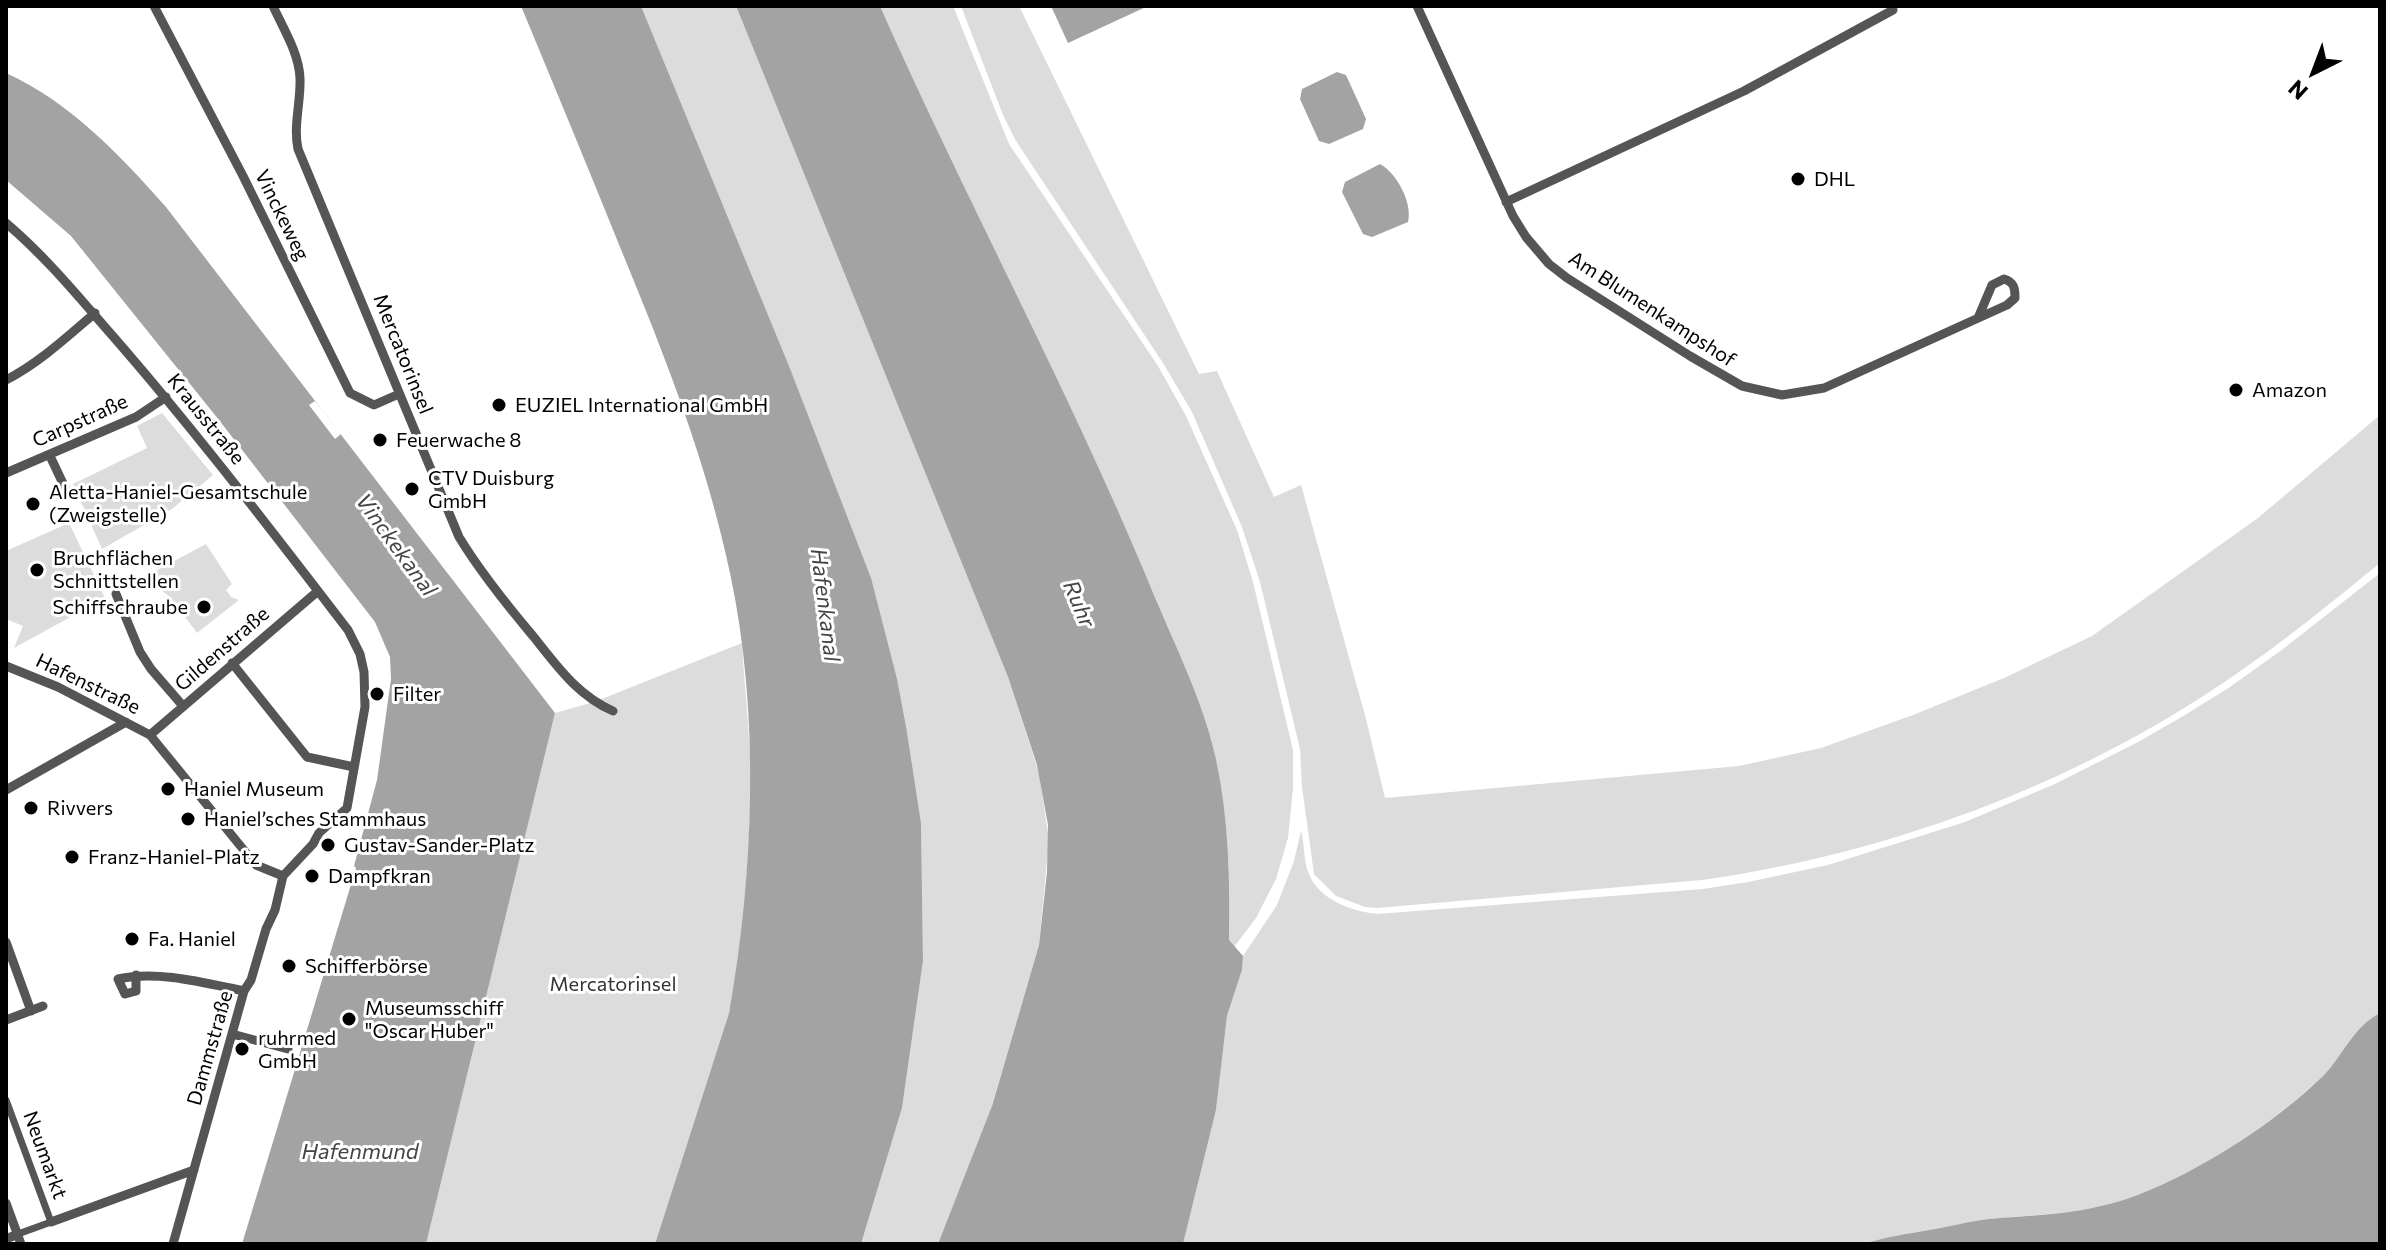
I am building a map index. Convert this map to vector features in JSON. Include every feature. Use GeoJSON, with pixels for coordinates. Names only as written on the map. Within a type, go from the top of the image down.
{"type":"FeatureCollection","features":[{"type":"Feature","properties":{"kind":"street","name":"Vinckeweg"},"geometry":{"type":"LineString","coordinates":[[154,6],[243,176],[350,393],[374,405],[399,394]]}},
{"type":"Feature","properties":{"kind":"street","name":"Mercatorinsel"},"geometry":{"type":"LineString","coordinates":[[273,6],[300,74],[296,133],[298,149],[443,502],[472,559],[494,590],[571,683],[594,702],[613,711]]}},
{"type":"Feature","properties":{"kind":"street","name":"Am Blumenkampshof"},"geometry":{"type":"LineString","coordinates":[[1417,6],[1506,202],[1536,250],[1567,278],[1725,377],[1759,391],[1782,395],[1824,388],[2007,305],[2015,298],[2015,287],[2011,281],[2004,279],[1992,285],[1978,318]]}},
{"type":"Feature","properties":{"kind":"street"},"geometry":{"type":"LineString","coordinates":[[1506,202],[1744,91],[1893,10]]}},
{"type":"Feature","properties":{"kind":"street","name":"Krausstraße"},"geometry":{"type":"LineString","coordinates":[[6,223],[38,250],[166,397],[348,630],[360,654],[365,707],[347,808],[319,833],[313,844],[290,867]]}},
{"type":"Feature","properties":{"kind":"street"},"geometry":{"type":"LineString","coordinates":[[6,380],[22,372],[95,313]]}},
{"type":"Feature","properties":{"kind":"street","name":"Carpstraße"},"geometry":{"type":"LineString","coordinates":[[6,473],[136,417],[166,397]]}},
{"type":"Feature","properties":{"kind":"street"},"geometry":{"type":"LineString","coordinates":[[50,456],[67,492]]}},
{"type":"Feature","properties":{"kind":"street","name":"Gildenstraße"},"geometry":{"type":"LineString","coordinates":[[150,735],[318,591]]}},
{"type":"Feature","properties":{"kind":"street"},"geometry":{"type":"LineString","coordinates":[[116,594],[140,652],[183,706]]}},
{"type":"Feature","properties":{"kind":"street"},"geometry":{"type":"LineString","coordinates":[[232,663],[307,757],[354,767]]}},
{"type":"Feature","properties":{"kind":"street","name":"Hafenstraße"},"geometry":{"type":"LineString","coordinates":[[6,666],[58,687],[150,735],[256,865],[283,876]]}},
{"type":"Feature","properties":{"kind":"street"},"geometry":{"type":"LineString","coordinates":[[6,790],[126,722]]}},
{"type":"Feature","properties":{"kind":"street","name":"Dammstraße"},"geometry":{"type":"LineString","coordinates":[[173,1244],[244,991],[251,980],[275,910],[283,876],[290,867]]}},
{"type":"Feature","properties":{"kind":"street"},"geometry":{"type":"LineString","coordinates":[[6,942],[31,1011]]}},
{"type":"Feature","properties":{"kind":"street"},"geometry":{"type":"LineString","coordinates":[[136,975],[209,983],[244,991]]}},
{"type":"Feature","properties":{"kind":"street"},"geometry":{"type":"LineString","coordinates":[[6,1020],[43,1006]]}},
{"type":"Feature","properties":{"kind":"street"},"geometry":{"type":"LineString","coordinates":[[232,1034],[288,1049]]}},
{"type":"Feature","properties":{"kind":"street","name":"Neumarkt"},"geometry":{"type":"LineString","coordinates":[[6,1100],[51,1222]]}},
{"type":"Feature","properties":{"kind":"street"},"geometry":{"type":"LineString","coordinates":[[6,1239],[19,1239],[51,1222],[194,1170]]}},
{"type":"Feature","properties":{"kind":"street"},"geometry":{"type":"LineString","coordinates":[[6,1203],[19,1239]]}},
{"type":"Feature","properties":{"kind":"green space"},"geometry":{"type":"Polygon","coordinates":[[[641,6],[736,6],[1008,677],[1039,773],[1049,840],[1039,945],[993,1108],[938,1244],[861,1244],[902,1108],[923,961],[921,823],[907,732],[787,361],[641,6]]]}},
{"type":"Feature","properties":{"kind":"green space"},"geometry":{"type":"Polygon","coordinates":[[[880,6],[953,6],[1009,144],[1158,366],[1186,416],[1237,530],[1253,582],[1293,750],[1293,789],[1288,838],[1276,879],[1256,918],[1234,947],[1229,940],[1224,804],[1210,736],[1194,690],[1083,434],[880,6]]]}},
{"type":"Feature","properties":{"kind":"green space"},"geometry":{"type":"Polygon","coordinates":[[[961,6],[1019,6],[1199,374],[1217,371],[1274,497],[1301,485],[1385,798],[1739,766],[1821,748],[1913,715],[2004,678],[2092,636],[2258,518],[2380,415],[2380,563],[2265,653],[2167,719],[2041,783],[1908,833],[1840,853],[1702,880],[1377,908],[1365,907],[1336,896],[1314,874],[1300,749],[1260,582],[1242,527],[1192,412],[1016,141],[961,6]]]}},
{"type":"Feature","properties":{"kind":"green space"},"geometry":{"type":"Polygon","coordinates":[[[162,413],[213,475],[172,509],[102,549],[73,484],[147,448],[137,426],[162,413]]]}},
{"type":"Feature","properties":{"kind":"green space"},"geometry":{"type":"Polygon","coordinates":[[[69,523],[105,598],[14,648],[23,626],[6,619],[6,551],[69,523]]]}},
{"type":"Feature","properties":{"kind":"green space"},"geometry":{"type":"Polygon","coordinates":[[[206,544],[232,584],[226,590],[231,597],[239,600],[197,633],[170,597],[148,575],[206,544]]]}},
{"type":"Feature","properties":{"kind":"green space"},"geometry":{"type":"Polygon","coordinates":[[[2380,573],[2380,1013],[2363,1027],[2323,1076],[2285,1109],[2195,1169],[2150,1191],[2110,1205],[2071,1212],[1982,1220],[1863,1244],[1183,1244],[1216,1110],[1227,1016],[1242,970],[1243,956],[1277,905],[1294,861],[1301,831],[1307,869],[1320,891],[1337,903],[1377,914],[1703,889],[1828,865],[1965,822],[2055,784],[2140,741],[2230,687],[2380,573]]]}},
{"type":"Feature","properties":{"kind":"green space","name":"Mercatorinsel"},"geometry":{"type":"Polygon","coordinates":[[[742,643],[750,754],[750,818],[743,917],[734,981],[729,1013],[655,1244],[426,1244],[555,713],[594,702],[742,643]]]}},
{"type":"Feature","properties":{"kind":"water","name":"Hafenkanal"},"geometry":{"type":"Polygon","coordinates":[[[521,6],[641,6],[787,361],[871,578],[897,679],[921,823],[923,961],[902,1108],[861,1244],[655,1244],[729,1013],[744,905],[748,849],[750,793],[746,681],[740,626],[721,532],[684,410],[521,6]]]}},
{"type":"Feature","properties":{"kind":"water","name":"Ruhr"},"geometry":{"type":"Polygon","coordinates":[[[736,6],[880,6],[1116,506],[1203,713],[1224,804],[1229,872],[1229,940],[1243,956],[1242,970],[1227,1016],[1216,1110],[1183,1244],[938,1244],[992,1106],[1039,945],[1047,872],[1048,825],[1037,765],[1008,677],[736,6]]]}},
{"type":"Feature","properties":{"kind":"water"},"geometry":{"type":"Polygon","coordinates":[[[1051,6],[1148,6],[1068,43],[1051,6]]]}},
{"type":"Feature","properties":{"kind":"water"},"geometry":{"type":"Polygon","coordinates":[[[1337,72],[1346,75],[1366,119],[1363,129],[1329,144],[1319,141],[1300,99],[1302,89],[1337,72]]]}},
{"type":"Feature","properties":{"kind":"water"},"geometry":{"type":"Polygon","coordinates":[[[6,73],[73,114],[131,168],[166,207],[555,713],[426,1244],[242,1244],[356,868],[354,866],[377,780],[391,679],[390,657],[375,622],[219,420],[71,236],[6,180],[6,73]]]}},
{"type":"Feature","properties":{"kind":"water"},"geometry":{"type":"Polygon","coordinates":[[[1380,164],[1392,174],[1402,190],[1409,215],[1408,222],[1372,237],[1363,234],[1342,192],[1345,182],[1380,164]]]}},
{"type":"Feature","properties":{"kind":"water"},"geometry":{"type":"Polygon","coordinates":[[[2380,1013],[2380,1244],[1863,1244],[1982,1220],[2090,1208],[2150,1190],[2219,1155],[2286,1109],[2323,1076],[2355,1034],[2380,1013]]]}},
{"type":"Feature","properties":{"kind":"pier"},"geometry":{"type":"Polygon","coordinates":[[[315,401],[341,434],[335,439],[309,405],[315,401]]]}},
{"type":"Feature","properties":{"kind":"place","name":"DHL"},"geometry":{"type":"Point","coordinates":[1798,179]}},
{"type":"Feature","properties":{"kind":"place","name":"Amazon"},"geometry":{"type":"Point","coordinates":[2236,390]}},
{"type":"Feature","properties":{"kind":"place","name":"EUZIEL International GmbH"},"geometry":{"type":"Point","coordinates":[499,405]}},
{"type":"Feature","properties":{"kind":"place","name":"Feuerwache 8"},"geometry":{"type":"Point","coordinates":[380,440]}},
{"type":"Feature","properties":{"kind":"place","name":"CTV Duisburg GmbH"},"geometry":{"type":"Point","coordinates":[412,489]}},
{"type":"Feature","properties":{"kind":"place","name":"Aletta-Haniel-Gesamtschule (Zweigstelle)"},"geometry":{"type":"Point","coordinates":[33,504]}},
{"type":"Feature","properties":{"kind":"place","name":"Bruchflächen Schnittstellen"},"geometry":{"type":"Point","coordinates":[37,570]}},
{"type":"Feature","properties":{"kind":"place","name":"Schiffschraube"},"geometry":{"type":"Point","coordinates":[204,607]}},
{"type":"Feature","properties":{"kind":"place","name":"Filter"},"geometry":{"type":"Point","coordinates":[377,694]}},
{"type":"Feature","properties":{"kind":"place","name":"Haniel Museum"},"geometry":{"type":"Point","coordinates":[168,789]}},
{"type":"Feature","properties":{"kind":"place","name":"Rivvers"},"geometry":{"type":"Point","coordinates":[31,808]}},
{"type":"Feature","properties":{"kind":"place","name":"Haniel’sches Stammhaus"},"geometry":{"type":"Point","coordinates":[188,819]}},
{"type":"Feature","properties":{"kind":"place","name":"Gustav-Sander-Platz"},"geometry":{"type":"Point","coordinates":[328,845]}},
{"type":"Feature","properties":{"kind":"place","name":"Franz-Haniel-Platz"},"geometry":{"type":"Point","coordinates":[72,857]}},
{"type":"Feature","properties":{"kind":"place","name":"Dampfkran"},"geometry":{"type":"Point","coordinates":[312,876]}},
{"type":"Feature","properties":{"kind":"place","name":"Fa. Haniel"},"geometry":{"type":"Point","coordinates":[132,939]}},
{"type":"Feature","properties":{"kind":"place","name":"Schifferbörse"},"geometry":{"type":"Point","coordinates":[289,966]}},
{"type":"Feature","properties":{"kind":"place","name":"Museumsschiff \"Oscar Huber\""},"geometry":{"type":"Point","coordinates":[349,1019]}},
{"type":"Feature","properties":{"kind":"place","name":"ruhrmed GmbH"},"geometry":{"type":"Point","coordinates":[242,1049]}},
{"type":"Feature","properties":{"kind":"water label","name":"Vinckekanal"},"geometry":{"type":"Point","coordinates":[396,545]}},
{"type":"Feature","properties":{"kind":"water label","name":"Hafenmund"},"geometry":{"type":"Point","coordinates":[360,1152]}}]}
